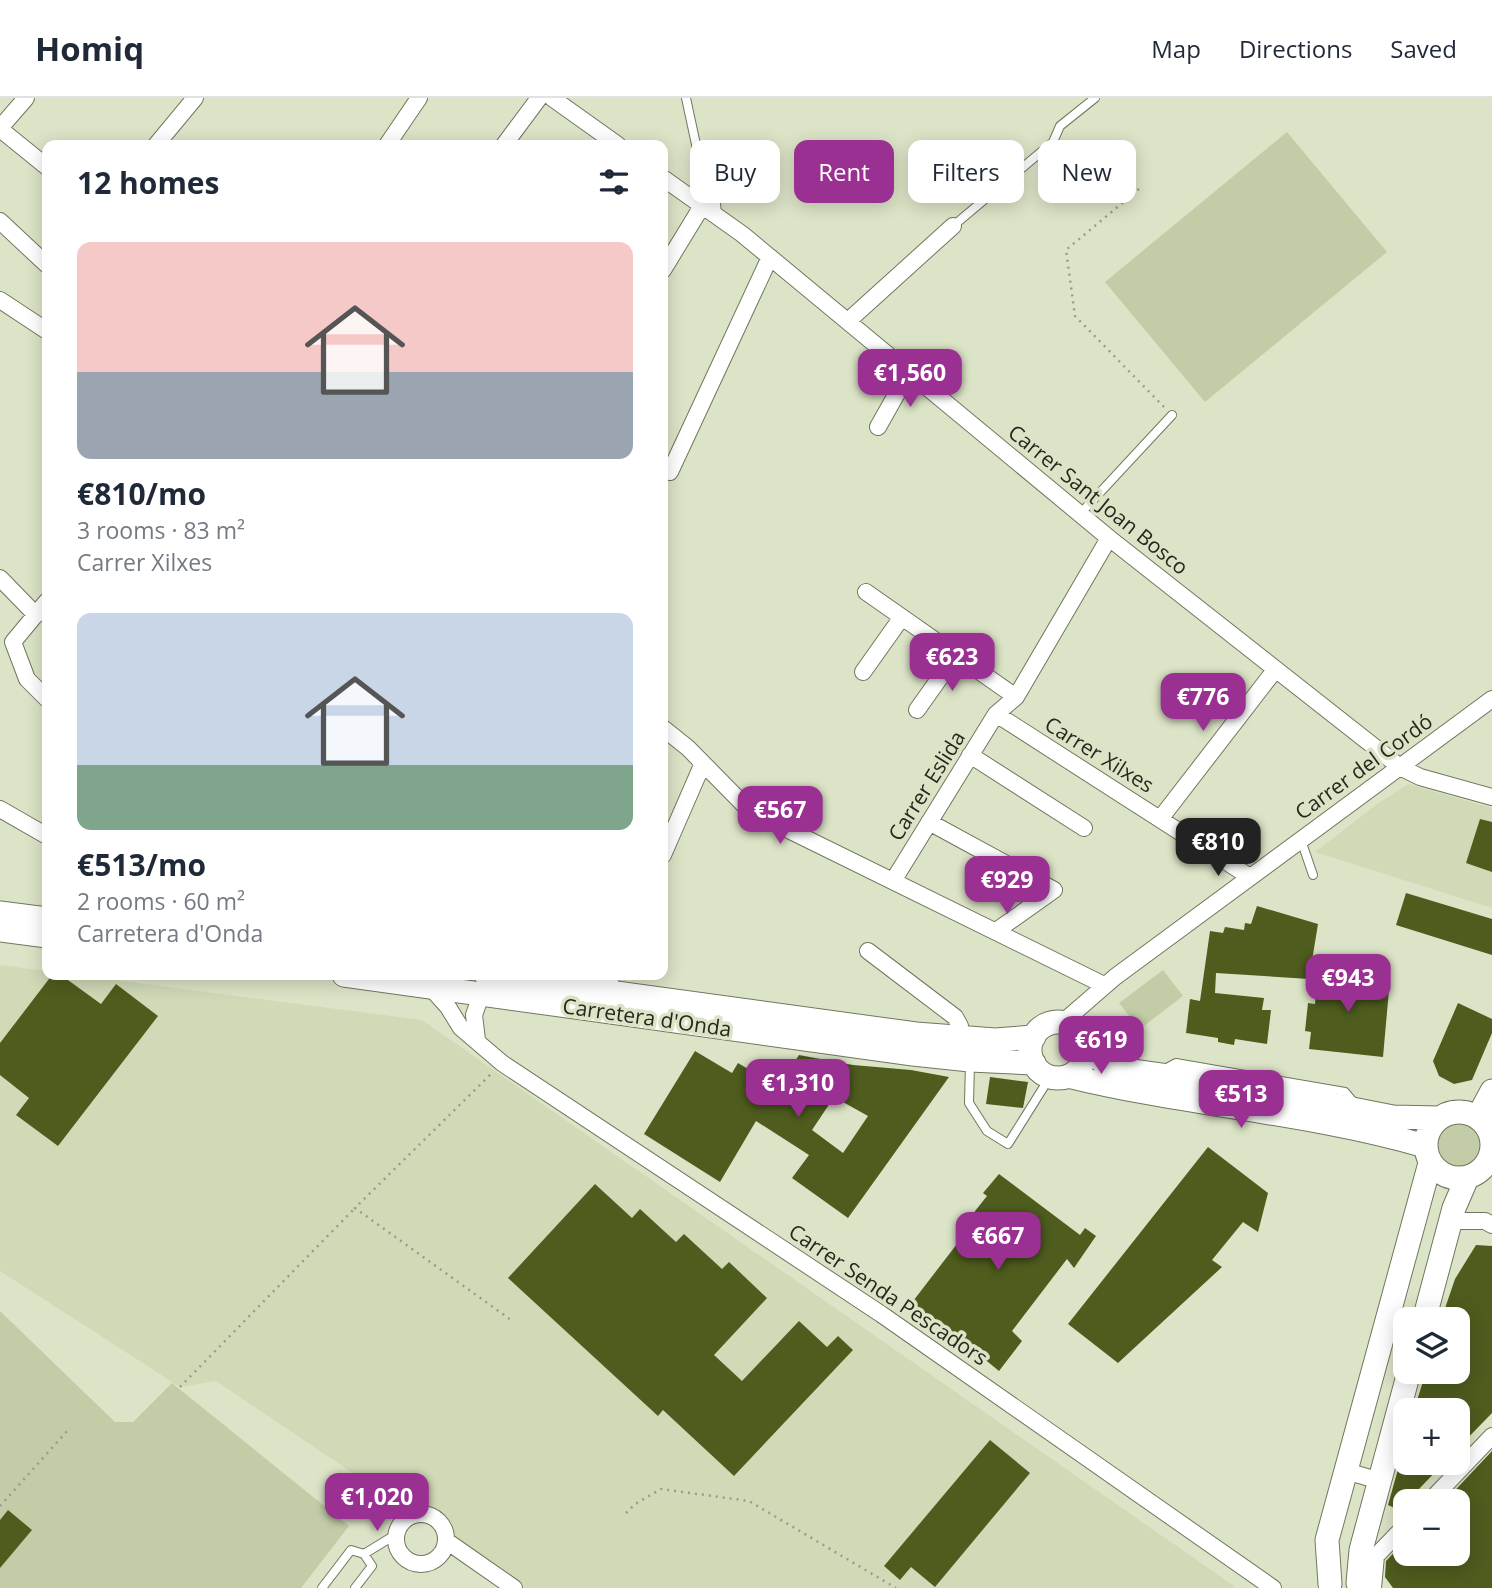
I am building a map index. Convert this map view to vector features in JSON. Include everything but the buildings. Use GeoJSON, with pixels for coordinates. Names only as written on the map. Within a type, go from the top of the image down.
{"type":"FeatureCollection","features":[{"type":"Feature","properties":{"kind":"main road"},"geometry":{"type":"LineString","coordinates":[[0,913],[42,918]]}},
{"type":"Feature","properties":{"kind":"main road"},"geometry":{"type":"LineString","coordinates":[[0,930],[42,935]]}},
{"type":"Feature","properties":{"kind":"main road","name":"Carretera d'Onda"},"geometry":{"type":"LineString","coordinates":[[380,980],[430,987],[608,983],[960,1039],[995,1041],[1034,1037]]}},
{"type":"Feature","properties":{"kind":"main road","name":"Carretera d'Onda"},"geometry":{"type":"LineString","coordinates":[[484,985],[1050,1072],[1130,1091],[1222,1104],[1376,1133],[1428,1155]]}},
{"type":"Feature","properties":{"kind":"main road"},"geometry":{"type":"LineString","coordinates":[[1086,1046],[1082,1065],[1050,1072],[1031,1054],[1034,1037],[1046,1025],[1062,1023],[1078,1030],[1086,1046],[1102,1061],[1132,1071],[1238,1086],[1393,1117],[1439,1118],[1454,1113],[1466,1113],[1478,1117],[1492,1138],[1488,1162],[1479,1172],[1467,1178],[1453,1178],[1440,1173],[1428,1155]]}},
{"type":"Feature","properties":{"kind":"main road"},"geometry":{"type":"LineString","coordinates":[[1478,1117],[1492,1091]]}},
{"type":"Feature","properties":{"kind":"main road"},"geometry":{"type":"LineString","coordinates":[[1406,1384],[1361,1550],[1366,1586],[1339,1581],[1327,1586],[1327,1540],[1428,1155],[1428,1130],[1439,1118]]}},
{"type":"Feature","properties":{"kind":"main road"},"geometry":{"type":"LineString","coordinates":[[1427,1307],[1450,1221],[1467,1178]]}},
{"type":"Feature","properties":{"kind":"street"},"geometry":{"type":"LineString","coordinates":[[26,98],[0,129],[42,163]]}},
{"type":"Feature","properties":{"kind":"street"},"geometry":{"type":"LineString","coordinates":[[160,140],[195,98]]}},
{"type":"Feature","properties":{"kind":"street"},"geometry":{"type":"LineString","coordinates":[[390,140],[419,98]]}},
{"type":"Feature","properties":{"kind":"street"},"geometry":{"type":"LineString","coordinates":[[508,140],[540,98]]}},
{"type":"Feature","properties":{"kind":"street"},"geometry":{"type":"LineString","coordinates":[[552,98],[611,140]]}},
{"type":"Feature","properties":{"kind":"street","name":"Carrer Sant Joan Bosco"},"geometry":{"type":"LineString","coordinates":[[668,181],[770,257],[1109,538],[1400,767],[1420,776],[1489,793]]}},
{"type":"Feature","properties":{"kind":"street"},"geometry":{"type":"LineString","coordinates":[[668,262],[702,206]]}},
{"type":"Feature","properties":{"kind":"street"},"geometry":{"type":"LineString","coordinates":[[0,220],[42,260]]}},
{"type":"Feature","properties":{"kind":"street"},"geometry":{"type":"LineString","coordinates":[[848,321],[953,226]]}},
{"type":"Feature","properties":{"kind":"street"},"geometry":{"type":"LineString","coordinates":[[670,472],[770,257]]}},
{"type":"Feature","properties":{"kind":"street"},"geometry":{"type":"LineString","coordinates":[[0,300],[42,325]]}},
{"type":"Feature","properties":{"kind":"street"},"geometry":{"type":"LineString","coordinates":[[878,427],[909,372]]}},
{"type":"Feature","properties":{"kind":"street","name":"Carrer Eslida"},"geometry":{"type":"LineString","coordinates":[[892,881],[996,715],[1016,697],[1109,538]]}},
{"type":"Feature","properties":{"kind":"street"},"geometry":{"type":"LineString","coordinates":[[0,578],[36,615]]}},
{"type":"Feature","properties":{"kind":"street"},"geometry":{"type":"LineString","coordinates":[[866,592],[1016,697]]}},
{"type":"Feature","properties":{"kind":"street"},"geometry":{"type":"LineString","coordinates":[[42,607],[13,642],[27,679],[42,694]]}},
{"type":"Feature","properties":{"kind":"street"},"geometry":{"type":"LineString","coordinates":[[863,672],[902,617]]}},
{"type":"Feature","properties":{"kind":"street"},"geometry":{"type":"LineString","coordinates":[[917,710],[956,655]]}},
{"type":"Feature","properties":{"kind":"street"},"geometry":{"type":"LineString","coordinates":[[1160,819],[1275,670]]}},
{"type":"Feature","properties":{"kind":"street","name":"Carrer del Cordó"},"geometry":{"type":"LineString","coordinates":[[1062,1023],[1104,985],[1492,699]]}},
{"type":"Feature","properties":{"kind":"street","name":"Carrer Xilxes"},"geometry":{"type":"LineString","coordinates":[[996,715],[1250,877]]}},
{"type":"Feature","properties":{"kind":"street"},"geometry":{"type":"LineString","coordinates":[[668,732],[703,763],[750,811],[1104,985]]}},
{"type":"Feature","properties":{"kind":"street"},"geometry":{"type":"LineString","coordinates":[[970,755],[1084,828]]}},
{"type":"Feature","properties":{"kind":"street"},"geometry":{"type":"LineString","coordinates":[[668,844],[703,763]]}},
{"type":"Feature","properties":{"kind":"street"},"geometry":{"type":"LineString","coordinates":[[0,809],[42,833]]}},
{"type":"Feature","properties":{"kind":"street"},"geometry":{"type":"LineString","coordinates":[[929,822],[1054,890],[996,931]]}},
{"type":"Feature","properties":{"kind":"street"},"geometry":{"type":"LineString","coordinates":[[867,951],[955,1017],[960,1026],[960,1039]]}},
{"type":"Feature","properties":{"kind":"street"},"geometry":{"type":"LineString","coordinates":[[477,1040],[474,1015],[484,985]]}},
{"type":"Feature","properties":{"kind":"street","name":"Carrer Senda Pescadors"},"geometry":{"type":"LineString","coordinates":[[430,987],[448,1007],[461,1028],[502,1063],[881,1314],[1273,1588]]}},
{"type":"Feature","properties":{"kind":"street"},"geometry":{"type":"LineString","coordinates":[[1450,1221],[1485,1221],[1492,1225]]}},
{"type":"Feature","properties":{"kind":"street"},"geometry":{"type":"LineString","coordinates":[[1441,1489],[1492,1436]]}},
{"type":"Feature","properties":{"kind":"street"},"geometry":{"type":"LineString","coordinates":[[1346,1471],[1380,1481]]}},
{"type":"Feature","properties":{"kind":"street"},"geometry":{"type":"LineString","coordinates":[[448,1542],[438,1560],[418,1565],[400,1555],[395,1535],[405,1518],[425,1513],[443,1523],[448,1542],[514,1588]]}},
{"type":"Feature","properties":{"kind":"street"},"geometry":{"type":"LineString","coordinates":[[1366,1586],[1376,1556],[1393,1538]]}},
{"type":"Feature","properties":{"kind":"lane"},"geometry":{"type":"LineString","coordinates":[[687,98],[700,163],[715,189],[717,216]]}},
{"type":"Feature","properties":{"kind":"lane"},"geometry":{"type":"LineString","coordinates":[[953,226],[1053,142],[1059,126],[1095,98]]}},
{"type":"Feature","properties":{"kind":"lane"},"geometry":{"type":"LineString","coordinates":[[1080,514],[1172,415]]}},
{"type":"Feature","properties":{"kind":"lane"},"geometry":{"type":"LineString","coordinates":[[1301,840],[1312,875]]}},
{"type":"Feature","properties":{"kind":"lane"},"geometry":{"type":"LineString","coordinates":[[970,1060],[969,1103],[987,1131],[1008,1144],[1050,1072]]}},
{"type":"Feature","properties":{"kind":"lane"},"geometry":{"type":"LineString","coordinates":[[365,1554],[395,1535]]}},
{"type":"Feature","properties":{"kind":"lane"},"geometry":{"type":"LineString","coordinates":[[322,1588],[351,1550],[365,1554],[372,1566],[355,1588]]}},
{"type":"Feature","properties":{"kind":"path"},"geometry":{"type":"LineString","coordinates":[[1139,189],[1066,250],[1075,316],[1172,415]]}},
{"type":"Feature","properties":{"kind":"path"},"geometry":{"type":"LineString","coordinates":[[180,1387],[502,1063]]}},
{"type":"Feature","properties":{"kind":"path"},"geometry":{"type":"LineString","coordinates":[[355,1208],[511,1320]]}},
{"type":"Feature","properties":{"kind":"path"},"geometry":{"type":"LineString","coordinates":[[0,1506],[68,1430]]}},
{"type":"Feature","properties":{"kind":"path"},"geometry":{"type":"LineString","coordinates":[[626,1513],[635,1504],[660,1489],[749,1501],[896,1588]]}},
{"type":"Feature","properties":{"kind":"shaded area"},"geometry":{"type":"Polygon","coordinates":[[[1287,132],[1387,252],[1205,402],[1105,282],[1287,132]]]}},
{"type":"Feature","properties":{"kind":"shaded area"},"geometry":{"type":"Polygon","coordinates":[[[1408,784],[1492,808],[1492,908],[1315,852],[1408,784]]]}},
{"type":"Feature","properties":{"kind":"shaded area"},"geometry":{"type":"Polygon","coordinates":[[[0,965],[42,970],[42,980],[114,980],[422,1020],[1234,1586],[523,1588],[216,1381],[180,1387],[0,1271],[0,965]]]}},
{"type":"Feature","properties":{"kind":"shaded area"},"geometry":{"type":"Polygon","coordinates":[[[1163,970],[1183,996],[1140,1029],[1119,1003],[1163,970]]]}},
{"type":"Feature","properties":{"kind":"shaded area"},"geometry":{"type":"Polygon","coordinates":[[[1458,1122],[1475,1128],[1481,1145],[1475,1162],[1458,1168],[1441,1162],[1435,1145],[1441,1128],[1458,1122]]]}},
{"type":"Feature","properties":{"kind":"shaded area"},"geometry":{"type":"Polygon","coordinates":[[[0,1311],[115,1422],[133,1422],[172,1383],[349,1526],[301,1588],[0,1588],[0,1311]]]}}]}
